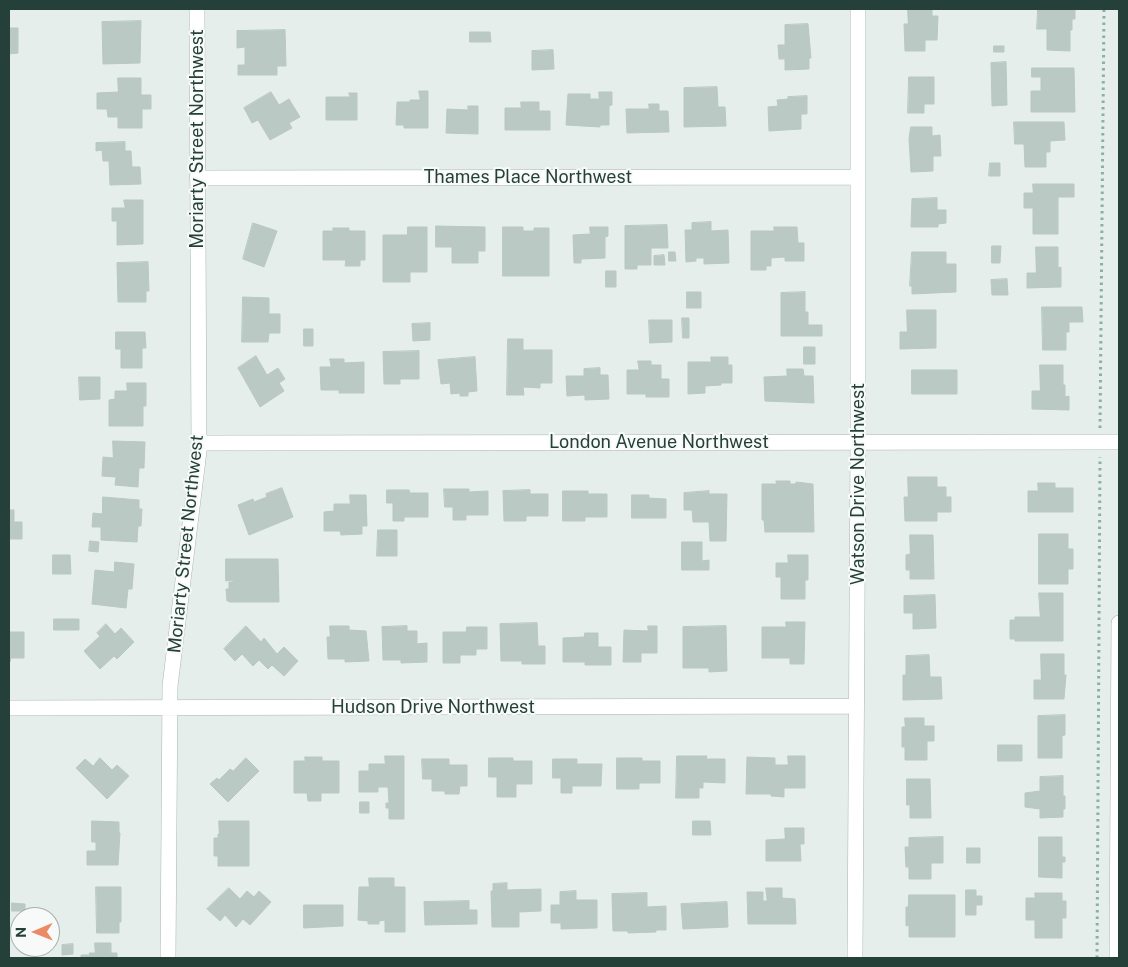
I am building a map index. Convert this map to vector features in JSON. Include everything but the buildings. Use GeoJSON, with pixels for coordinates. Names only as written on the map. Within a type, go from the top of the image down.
{"type":"FeatureCollection","features":[{"type":"Feature","properties":{"kind":"street","name":"Moriarty Street Northwest"},"geometry":{"type":"LineString","coordinates":[[168,958],[170,686],[193,506],[199,443],[197,9]]}},
{"type":"Feature","properties":{"kind":"street","name":"Watson Drive Northwest"},"geometry":{"type":"LineString","coordinates":[[855,958],[858,9]]}},
{"type":"Feature","properties":{"kind":"street","name":"Thames Place Northwest"},"geometry":{"type":"LineString","coordinates":[[197,178],[858,177]]}},
{"type":"Feature","properties":{"kind":"street","name":"London Avenue Northwest"},"geometry":{"type":"LineString","coordinates":[[199,443],[1119,442]]}},
{"type":"Feature","properties":{"kind":"street"},"geometry":{"type":"LineString","coordinates":[[1117,958],[1119,623]]}},
{"type":"Feature","properties":{"kind":"street","name":"Hudson Drive Northwest"},"geometry":{"type":"LineString","coordinates":[[9,708],[857,706]]}},
{"type":"Feature","properties":{"kind":"path"},"geometry":{"type":"LineString","coordinates":[[1097,958],[1104,9]]}}]}
